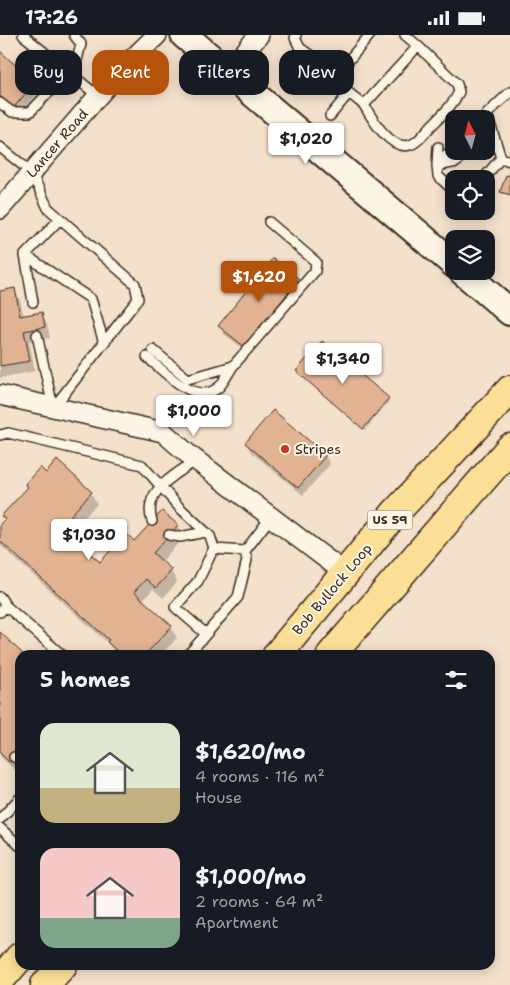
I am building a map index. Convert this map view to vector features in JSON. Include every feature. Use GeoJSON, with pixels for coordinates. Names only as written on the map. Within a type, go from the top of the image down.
{"type":"FeatureCollection","features":[{"type":"Feature","properties":{"kind":"highway","name":"Bob Bullock Loop"},"geometry":{"type":"LineString","coordinates":[[281,650],[396,512],[510,390]]}},
{"type":"Feature","properties":{"kind":"highway","name":"US 59"},"geometry":{"type":"LineString","coordinates":[[335,650],[510,448]]}},
{"type":"Feature","properties":{"kind":"highway"},"geometry":{"type":"LineString","coordinates":[[0,980],[15,963]]}},
{"type":"Feature","properties":{"kind":"highway"},"geometry":{"type":"LineString","coordinates":[[45,985],[58,970]]}},
{"type":"Feature","properties":{"kind":"main road"},"geometry":{"type":"LineString","coordinates":[[184,35],[202,50]]}},
{"type":"Feature","properties":{"kind":"main road"},"geometry":{"type":"LineString","coordinates":[[255,95],[445,257]]}},
{"type":"Feature","properties":{"kind":"main road"},"geometry":{"type":"LineString","coordinates":[[473,280],[510,312]]}},
{"type":"Feature","properties":{"kind":"street","name":"Lancer Road"},"geometry":{"type":"LineString","coordinates":[[0,209],[118,73],[158,35]]}},
{"type":"Feature","properties":{"kind":"street"},"geometry":{"type":"LineString","coordinates":[[246,50],[259,35]]}},
{"type":"Feature","properties":{"kind":"street"},"geometry":{"type":"LineString","coordinates":[[0,395],[163,432],[196,460],[345,573]]}},
{"type":"Feature","properties":{"kind":"lane"},"geometry":{"type":"LineString","coordinates":[[23,35],[41,50]]}},
{"type":"Feature","properties":{"kind":"lane"},"geometry":{"type":"LineString","coordinates":[[74,35],[81,44],[80,50]]}},
{"type":"Feature","properties":{"kind":"lane"},"geometry":{"type":"LineString","coordinates":[[296,35],[295,39],[303,50]]}},
{"type":"Feature","properties":{"kind":"lane"},"geometry":{"type":"LineString","coordinates":[[354,54],[370,35]]}},
{"type":"Feature","properties":{"kind":"lane"},"geometry":{"type":"LineString","coordinates":[[352,95],[364,105],[373,121],[391,141],[402,146],[412,145],[454,103],[459,92],[457,84],[406,35]]}},
{"type":"Feature","properties":{"kind":"lane"},"geometry":{"type":"LineString","coordinates":[[364,105],[418,46]]}},
{"type":"Feature","properties":{"kind":"lane"},"geometry":{"type":"LineString","coordinates":[[82,84],[98,97]]}},
{"type":"Feature","properties":{"kind":"lane"},"geometry":{"type":"LineString","coordinates":[[490,110],[510,92]]}},
{"type":"Feature","properties":{"kind":"lane"},"geometry":{"type":"LineString","coordinates":[[0,103],[12,112],[30,112],[47,95]]}},
{"type":"Feature","properties":{"kind":"lane"},"geometry":{"type":"LineString","coordinates":[[330,116],[347,95]]}},
{"type":"Feature","properties":{"kind":"lane"},"geometry":{"type":"LineString","coordinates":[[493,170],[505,159],[495,139]]}},
{"type":"Feature","properties":{"kind":"lane"},"geometry":{"type":"LineString","coordinates":[[438,147],[438,176],[445,183]]}},
{"type":"Feature","properties":{"kind":"lane"},"geometry":{"type":"LineString","coordinates":[[1,150],[31,172],[48,208],[135,283],[138,299],[54,407]]}},
{"type":"Feature","properties":{"kind":"lane"},"geometry":{"type":"LineString","coordinates":[[437,166],[445,156]]}},
{"type":"Feature","properties":{"kind":"lane"},"geometry":{"type":"LineString","coordinates":[[437,166],[457,163]]}},
{"type":"Feature","properties":{"kind":"lane"},"geometry":{"type":"LineString","coordinates":[[25,255],[60,219]]}},
{"type":"Feature","properties":{"kind":"lane"},"geometry":{"type":"LineString","coordinates":[[233,366],[188,379],[150,353],[186,389],[197,393],[208,392],[219,387],[233,366],[314,271],[316,262],[270,221]]}},
{"type":"Feature","properties":{"kind":"lane"},"geometry":{"type":"LineString","coordinates":[[25,255],[34,303]]}},
{"type":"Feature","properties":{"kind":"lane"},"geometry":{"type":"LineString","coordinates":[[25,255],[90,299],[104,343]]}},
{"type":"Feature","properties":{"kind":"lane"},"geometry":{"type":"LineString","coordinates":[[37,335],[54,407]]}},
{"type":"Feature","properties":{"kind":"lane"},"geometry":{"type":"LineString","coordinates":[[0,435],[8,433],[142,465],[159,486],[210,536],[214,549],[198,581],[175,607],[206,635]]}},
{"type":"Feature","properties":{"kind":"lane"},"geometry":{"type":"LineString","coordinates":[[152,521],[150,501],[159,486],[196,460]]}},
{"type":"Feature","properties":{"kind":"lane"},"geometry":{"type":"LineString","coordinates":[[192,650],[238,597],[247,560],[245,551],[271,517]]}},
{"type":"Feature","properties":{"kind":"lane"},"geometry":{"type":"LineString","coordinates":[[169,535],[180,537],[205,532]]}},
{"type":"Feature","properties":{"kind":"lane"},"geometry":{"type":"LineString","coordinates":[[214,549],[245,551]]}},
{"type":"Feature","properties":{"kind":"lane"},"geometry":{"type":"LineString","coordinates":[[0,597],[3,609],[56,650]]}},
{"type":"Feature","properties":{"kind":"lane"},"geometry":{"type":"LineString","coordinates":[[0,819],[15,803]]}},
{"type":"Feature","properties":{"kind":"lane"},"geometry":{"type":"LineString","coordinates":[[0,828],[15,842]]}},
{"type":"Feature","properties":{"kind":"building"},"geometry":{"type":"Polygon","coordinates":[[[0,51],[15,65],[15,95],[24,95],[13,108],[0,96],[0,51]]]}},
{"type":"Feature","properties":{"kind":"building"},"geometry":{"type":"Polygon","coordinates":[[[506,175],[510,176],[510,195],[500,192],[506,175]]]}},
{"type":"Feature","properties":{"kind":"building"},"geometry":{"type":"Polygon","coordinates":[[[273,258],[299,279],[245,347],[218,326],[273,258]]]}},
{"type":"Feature","properties":{"kind":"building"},"geometry":{"type":"Polygon","coordinates":[[[15,288],[20,316],[42,312],[45,327],[24,331],[30,361],[0,366],[0,291],[15,288]]]}},
{"type":"Feature","properties":{"kind":"building"},"geometry":{"type":"Polygon","coordinates":[[[322,341],[389,398],[363,429],[296,371],[322,341]]]}},
{"type":"Feature","properties":{"kind":"building","name":"Stripes"},"geometry":{"type":"Polygon","coordinates":[[[273,410],[326,455],[298,488],[245,443],[273,410]]]}},
{"type":"Feature","properties":{"kind":"building"},"geometry":{"type":"Polygon","coordinates":[[[57,460],[92,492],[60,527],[100,562],[111,550],[103,542],[118,525],[134,541],[162,511],[178,525],[153,553],[172,570],[156,588],[146,579],[134,592],[172,626],[150,650],[116,650],[107,642],[109,640],[0,541],[0,524],[5,519],[1,516],[28,487],[25,484],[40,467],[46,473],[57,460]]]}},
{"type":"Feature","properties":{"kind":"building"},"geometry":{"type":"Polygon","coordinates":[[[0,632],[19,650],[15,650],[15,755],[9,762],[0,753],[0,632]]]}},
{"type":"Feature","properties":{"kind":"place","name":"Stripes"},"geometry":{"type":"Point","coordinates":[285,449]}}]}
